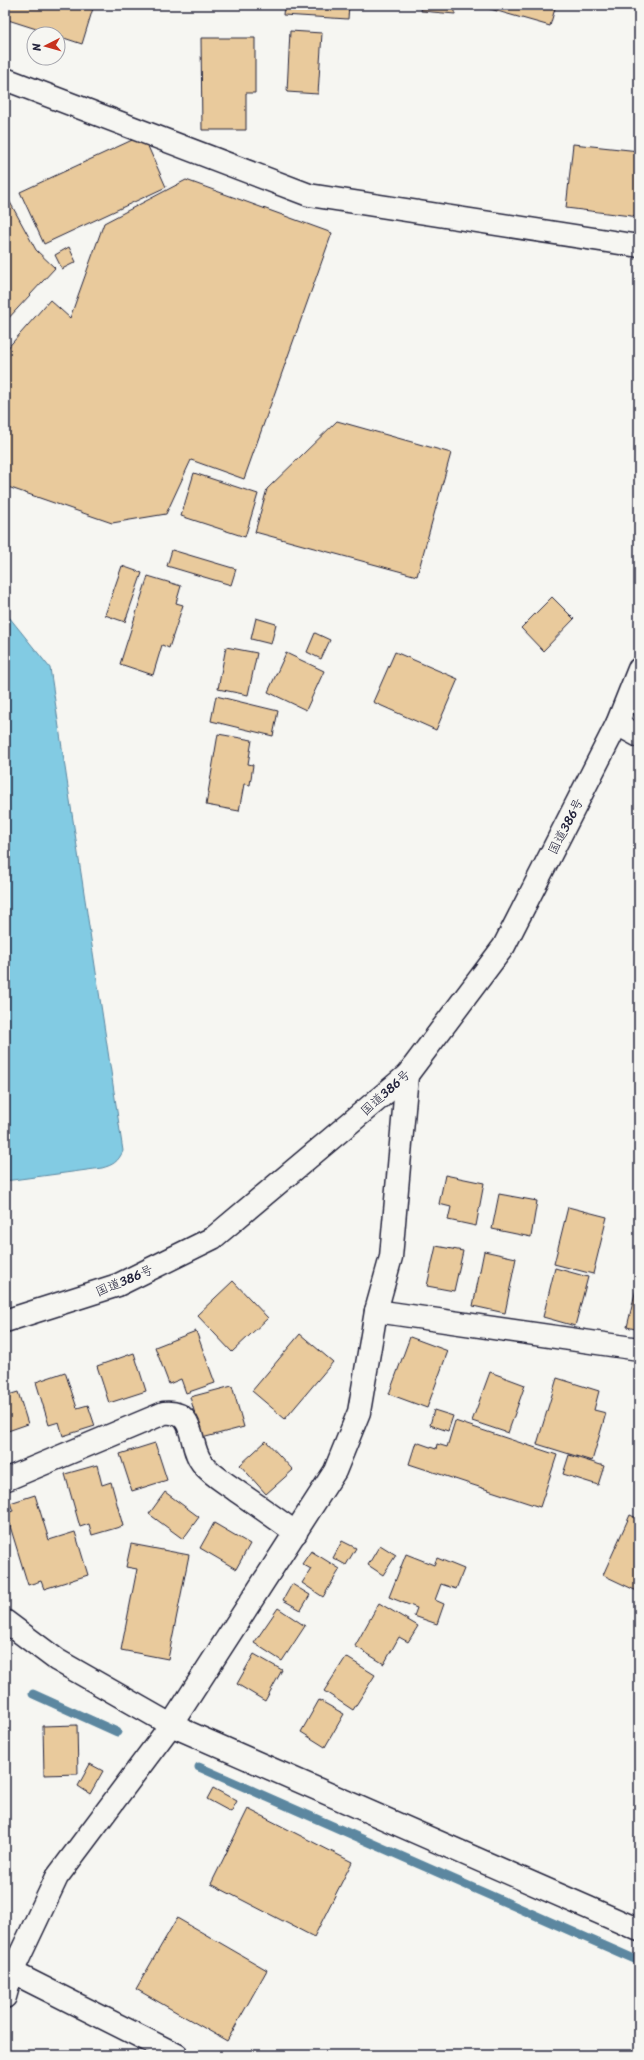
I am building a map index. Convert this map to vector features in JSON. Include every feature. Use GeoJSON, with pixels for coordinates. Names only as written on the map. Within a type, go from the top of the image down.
{"type":"FeatureCollection","features":[{"type":"Feature","properties":{"kind":"main road"},"geometry":{"type":"LineString","coordinates":[[5,79],[309,195],[639,246]]}},
{"type":"Feature","properties":{"kind":"main road","name":"国道386号"},"geometry":{"type":"LineString","coordinates":[[5,1320],[118,1285],[213,1238],[407,1075],[504,946],[617,724],[639,669]]}},
{"type":"Feature","properties":{"kind":"main road"},"geometry":{"type":"LineString","coordinates":[[617,724],[639,736]]}},
{"type":"Feature","properties":{"kind":"main road"},"geometry":{"type":"LineString","coordinates":[[5,1997],[12,1972],[57,1877],[171,1725],[335,1471],[360,1412],[376,1310],[391,1257],[407,1075]]}},
{"type":"Feature","properties":{"kind":"main road"},"geometry":{"type":"LineString","coordinates":[[376,1310],[639,1349]]}},
{"type":"Feature","properties":{"kind":"main road"},"geometry":{"type":"LineString","coordinates":[[7,1479],[164,1414],[179,1414],[188,1423],[196,1452],[202,1463],[217,1477],[296,1533]]}},
{"type":"Feature","properties":{"kind":"main road"},"geometry":{"type":"LineString","coordinates":[[5,1621],[57,1660],[171,1725],[639,1930]]}},
{"type":"Feature","properties":{"kind":"main road"},"geometry":{"type":"LineString","coordinates":[[12,1972],[176,2055]]}},
{"type":"Feature","properties":{"kind":"water"},"geometry":{"type":"Polygon","coordinates":[[[5,612],[50,668],[123,1151],[115,1162],[102,1168],[5,1181],[5,612]]]}},
{"type":"Feature","properties":{"kind":"building"},"geometry":{"type":"Polygon","coordinates":[[[5,5],[94,5],[82,44],[66,39],[66,26],[27,26],[5,19],[5,5]]]}},
{"type":"Feature","properties":{"kind":"building"},"geometry":{"type":"Polygon","coordinates":[[[284,5],[349,5],[348,19],[283,15],[284,5]]]}},
{"type":"Feature","properties":{"kind":"building"},"geometry":{"type":"Polygon","coordinates":[[[422,5],[455,5],[455,14],[421,11],[422,5]]]}},
{"type":"Feature","properties":{"kind":"building"},"geometry":{"type":"Polygon","coordinates":[[[476,5],[556,5],[550,26],[476,5]]]}},
{"type":"Feature","properties":{"kind":"building"},"geometry":{"type":"Polygon","coordinates":[[[290,31],[322,33],[318,94],[287,92],[290,31]]]}},
{"type":"Feature","properties":{"kind":"building"},"geometry":{"type":"Polygon","coordinates":[[[201,38],[255,38],[255,93],[246,93],[246,130],[202,130],[201,38]]]}},
{"type":"Feature","properties":{"kind":"building"},"geometry":{"type":"Polygon","coordinates":[[[143,135],[166,187],[44,244],[20,192],[143,135]]]}},
{"type":"Feature","properties":{"kind":"building"},"geometry":{"type":"Polygon","coordinates":[[[573,144],[639,151],[639,217],[566,208],[573,144]]]}},
{"type":"Feature","properties":{"kind":"building"},"geometry":{"type":"Polygon","coordinates":[[[186,180],[332,233],[244,479],[191,460],[166,514],[112,523],[5,486],[5,351],[50,300],[70,318],[104,223],[186,180]]]}},
{"type":"Feature","properties":{"kind":"building"},"geometry":{"type":"Polygon","coordinates":[[[5,193],[36,250],[55,268],[5,322],[5,193]]]}},
{"type":"Feature","properties":{"kind":"building"},"geometry":{"type":"Polygon","coordinates":[[[69,247],[76,262],[62,269],[55,255],[69,247]]]}},
{"type":"Feature","properties":{"kind":"building"},"geometry":{"type":"Polygon","coordinates":[[[337,421],[451,453],[417,576],[255,532],[267,489],[337,421]]]}},
{"type":"Feature","properties":{"kind":"building"},"geometry":{"type":"Polygon","coordinates":[[[194,473],[258,494],[245,537],[181,516],[194,473]]]}},
{"type":"Feature","properties":{"kind":"building"},"geometry":{"type":"Polygon","coordinates":[[[172,550],[236,569],[231,585],[167,566],[172,550]]]}},
{"type":"Feature","properties":{"kind":"building"},"geometry":{"type":"Polygon","coordinates":[[[122,566],[142,573],[125,622],[105,615],[122,566]]]}},
{"type":"Feature","properties":{"kind":"building"},"geometry":{"type":"Polygon","coordinates":[[[148,576],[181,586],[176,603],[183,605],[169,648],[162,645],[153,675],[120,664],[148,576]]]}},
{"type":"Feature","properties":{"kind":"building"},"geometry":{"type":"Polygon","coordinates":[[[552,597],[574,619],[543,651],[521,628],[552,597]]]}},
{"type":"Feature","properties":{"kind":"building"},"geometry":{"type":"Polygon","coordinates":[[[256,618],[276,624],[271,644],[251,639],[256,618]]]}},
{"type":"Feature","properties":{"kind":"building"},"geometry":{"type":"Polygon","coordinates":[[[315,633],[330,640],[321,659],[307,652],[315,633]]]}},
{"type":"Feature","properties":{"kind":"building"},"geometry":{"type":"Polygon","coordinates":[[[226,647],[257,653],[248,695],[218,689],[226,647]]]}},
{"type":"Feature","properties":{"kind":"building"},"geometry":{"type":"Polygon","coordinates":[[[395,652],[458,679],[436,730],[373,702],[395,652]]]}},
{"type":"Feature","properties":{"kind":"building"},"geometry":{"type":"Polygon","coordinates":[[[286,653],[324,671],[306,710],[268,692],[286,653]]]}},
{"type":"Feature","properties":{"kind":"building"},"geometry":{"type":"Polygon","coordinates":[[[216,696],[278,711],[273,736],[211,721],[216,696]]]}},
{"type":"Feature","properties":{"kind":"building"},"geometry":{"type":"Polygon","coordinates":[[[218,734],[252,740],[248,764],[253,765],[250,785],[244,784],[239,811],[206,805],[218,734]]]}},
{"type":"Feature","properties":{"kind":"building"},"geometry":{"type":"Polygon","coordinates":[[[445,1175],[484,1183],[476,1226],[448,1220],[451,1207],[439,1204],[445,1175]]]}},
{"type":"Feature","properties":{"kind":"building"},"geometry":{"type":"Polygon","coordinates":[[[499,1194],[537,1201],[531,1237],[492,1229],[499,1194]]]}},
{"type":"Feature","properties":{"kind":"building"},"geometry":{"type":"Polygon","coordinates":[[[568,1207],[607,1217],[593,1274],[554,1264],[568,1207]]]}},
{"type":"Feature","properties":{"kind":"building"},"geometry":{"type":"Polygon","coordinates":[[[436,1246],[463,1251],[454,1291],[427,1286],[436,1246]]]}},
{"type":"Feature","properties":{"kind":"building"},"geometry":{"type":"Polygon","coordinates":[[[484,1251],[516,1258],[505,1313],[473,1306],[484,1251]]]}},
{"type":"Feature","properties":{"kind":"building"},"geometry":{"type":"Polygon","coordinates":[[[555,1268],[588,1277],[575,1326],[543,1317],[555,1268]]]}},
{"type":"Feature","properties":{"kind":"building"},"geometry":{"type":"Polygon","coordinates":[[[233,1281],[268,1318],[232,1352],[197,1315],[233,1281]]]}},
{"type":"Feature","properties":{"kind":"building"},"geometry":{"type":"Polygon","coordinates":[[[636,1289],[639,1289],[639,1330],[627,1327],[636,1289]]]}},
{"type":"Feature","properties":{"kind":"building"},"geometry":{"type":"Polygon","coordinates":[[[196,1331],[215,1383],[186,1393],[181,1379],[169,1384],[155,1347],[196,1331]]]}},
{"type":"Feature","properties":{"kind":"building"},"geometry":{"type":"Polygon","coordinates":[[[300,1334],[333,1362],[285,1419],[252,1391],[300,1334]]]}},
{"type":"Feature","properties":{"kind":"building"},"geometry":{"type":"Polygon","coordinates":[[[410,1337],[448,1351],[427,1408],[389,1394],[410,1337]]]}},
{"type":"Feature","properties":{"kind":"building"},"geometry":{"type":"Polygon","coordinates":[[[134,1353],[146,1391],[109,1403],[97,1366],[134,1353]]]}},
{"type":"Feature","properties":{"kind":"building"},"geometry":{"type":"Polygon","coordinates":[[[65,1372],[77,1408],[88,1405],[95,1426],[63,1436],[59,1422],[49,1425],[36,1382],[65,1372]]]}},
{"type":"Feature","properties":{"kind":"building"},"geometry":{"type":"Polygon","coordinates":[[[490,1372],[525,1385],[508,1433],[472,1421],[490,1372]]]}},
{"type":"Feature","properties":{"kind":"building"},"geometry":{"type":"Polygon","coordinates":[[[557,1378],[599,1391],[594,1410],[606,1413],[592,1461],[537,1444],[557,1378]]]}},
{"type":"Feature","properties":{"kind":"building"},"geometry":{"type":"Polygon","coordinates":[[[232,1386],[244,1427],[202,1438],[190,1397],[232,1386]]]}},
{"type":"Feature","properties":{"kind":"building"},"geometry":{"type":"Polygon","coordinates":[[[18,1392],[28,1424],[5,1432],[5,1396],[18,1392]]]}},
{"type":"Feature","properties":{"kind":"building"},"geometry":{"type":"Polygon","coordinates":[[[434,1410],[453,1416],[448,1431],[430,1425],[434,1410]]]}},
{"type":"Feature","properties":{"kind":"building"},"geometry":{"type":"Polygon","coordinates":[[[455,1421],[557,1455],[540,1507],[409,1464],[416,1442],[436,1449],[437,1444],[447,1447],[455,1421]]]}},
{"type":"Feature","properties":{"kind":"building"},"geometry":{"type":"Polygon","coordinates":[[[266,1441],[293,1470],[266,1494],[240,1465],[266,1441]]]}},
{"type":"Feature","properties":{"kind":"building"},"geometry":{"type":"Polygon","coordinates":[[[155,1443],[167,1480],[132,1491],[120,1454],[155,1443]]]}},
{"type":"Feature","properties":{"kind":"building"},"geometry":{"type":"Polygon","coordinates":[[[569,1455],[604,1466],[598,1485],[563,1474],[569,1455]]]}},
{"type":"Feature","properties":{"kind":"building"},"geometry":{"type":"Polygon","coordinates":[[[97,1465],[102,1485],[111,1482],[123,1526],[92,1535],[89,1524],[80,1527],[65,1474],[97,1465]]]}},
{"type":"Feature","properties":{"kind":"building"},"geometry":{"type":"Polygon","coordinates":[[[165,1492],[199,1517],[183,1539],[149,1514],[165,1492]]]}},
{"type":"Feature","properties":{"kind":"building"},"geometry":{"type":"Polygon","coordinates":[[[35,1495],[49,1540],[75,1532],[88,1575],[44,1589],[41,1581],[28,1585],[6,1513],[13,1511],[10,1503],[35,1495]]]}},
{"type":"Feature","properties":{"kind":"building"},"geometry":{"type":"Polygon","coordinates":[[[630,1515],[639,1519],[639,1592],[603,1575],[630,1515]]]}},
{"type":"Feature","properties":{"kind":"building"},"geometry":{"type":"Polygon","coordinates":[[[214,1523],[250,1544],[236,1569],[200,1548],[214,1523]]]}},
{"type":"Feature","properties":{"kind":"building"},"geometry":{"type":"Polygon","coordinates":[[[342,1541],[356,1548],[346,1565],[333,1558],[342,1541]]]}},
{"type":"Feature","properties":{"kind":"building"},"geometry":{"type":"Polygon","coordinates":[[[131,1544],[189,1555],[168,1659],[121,1650],[137,1569],[126,1567],[131,1544]]]}},
{"type":"Feature","properties":{"kind":"building"},"geometry":{"type":"Polygon","coordinates":[[[380,1545],[396,1555],[383,1575],[368,1565],[380,1545]]]}},
{"type":"Feature","properties":{"kind":"building"},"geometry":{"type":"Polygon","coordinates":[[[311,1551],[340,1569],[323,1597],[302,1583],[311,1569],[302,1564],[311,1551]]]}},
{"type":"Feature","properties":{"kind":"building"},"geometry":{"type":"Polygon","coordinates":[[[406,1554],[434,1565],[437,1558],[464,1569],[456,1589],[441,1584],[435,1600],[444,1604],[437,1624],[414,1616],[417,1608],[389,1597],[406,1554]]]}},
{"type":"Feature","properties":{"kind":"building"},"geometry":{"type":"Polygon","coordinates":[[[292,1584],[310,1595],[301,1610],[283,1600],[292,1584]]]}},
{"type":"Feature","properties":{"kind":"building"},"geometry":{"type":"Polygon","coordinates":[[[379,1603],[418,1626],[408,1642],[399,1637],[384,1664],[355,1646],[379,1603]]]}},
{"type":"Feature","properties":{"kind":"building"},"geometry":{"type":"Polygon","coordinates":[[[278,1608],[305,1626],[282,1661],[254,1643],[278,1608]]]}},
{"type":"Feature","properties":{"kind":"building"},"geometry":{"type":"Polygon","coordinates":[[[254,1654],[282,1670],[265,1701],[237,1684],[254,1654]]]}},
{"type":"Feature","properties":{"kind":"building"},"geometry":{"type":"Polygon","coordinates":[[[346,1657],[375,1675],[353,1710],[324,1691],[346,1657]]]}},
{"type":"Feature","properties":{"kind":"building"},"geometry":{"type":"Polygon","coordinates":[[[319,1700],[344,1714],[325,1747],[301,1732],[319,1700]]]}},
{"type":"Feature","properties":{"kind":"building"},"geometry":{"type":"Polygon","coordinates":[[[77,1725],[78,1774],[44,1775],[43,1726],[77,1725]]]}},
{"type":"Feature","properties":{"kind":"building"},"geometry":{"type":"Polygon","coordinates":[[[90,1764],[103,1771],[90,1794],[78,1786],[90,1764]]]}},
{"type":"Feature","properties":{"kind":"building"},"geometry":{"type":"Polygon","coordinates":[[[213,1788],[237,1801],[231,1812],[207,1799],[213,1788]]]}},
{"type":"Feature","properties":{"kind":"building"},"geometry":{"type":"Polygon","coordinates":[[[248,1809],[352,1862],[314,1937],[211,1884],[248,1809]]]}},
{"type":"Feature","properties":{"kind":"building"},"geometry":{"type":"Polygon","coordinates":[[[177,1918],[267,1970],[227,2041],[136,1989],[177,1918]]]}},
{"type":"Feature","properties":{"kind":"waterway"},"geometry":{"type":"LineString","coordinates":[[33,1694],[117,1732]]}},
{"type":"Feature","properties":{"kind":"waterway"},"geometry":{"type":"LineString","coordinates":[[199,1767],[639,1961]]}}]}
